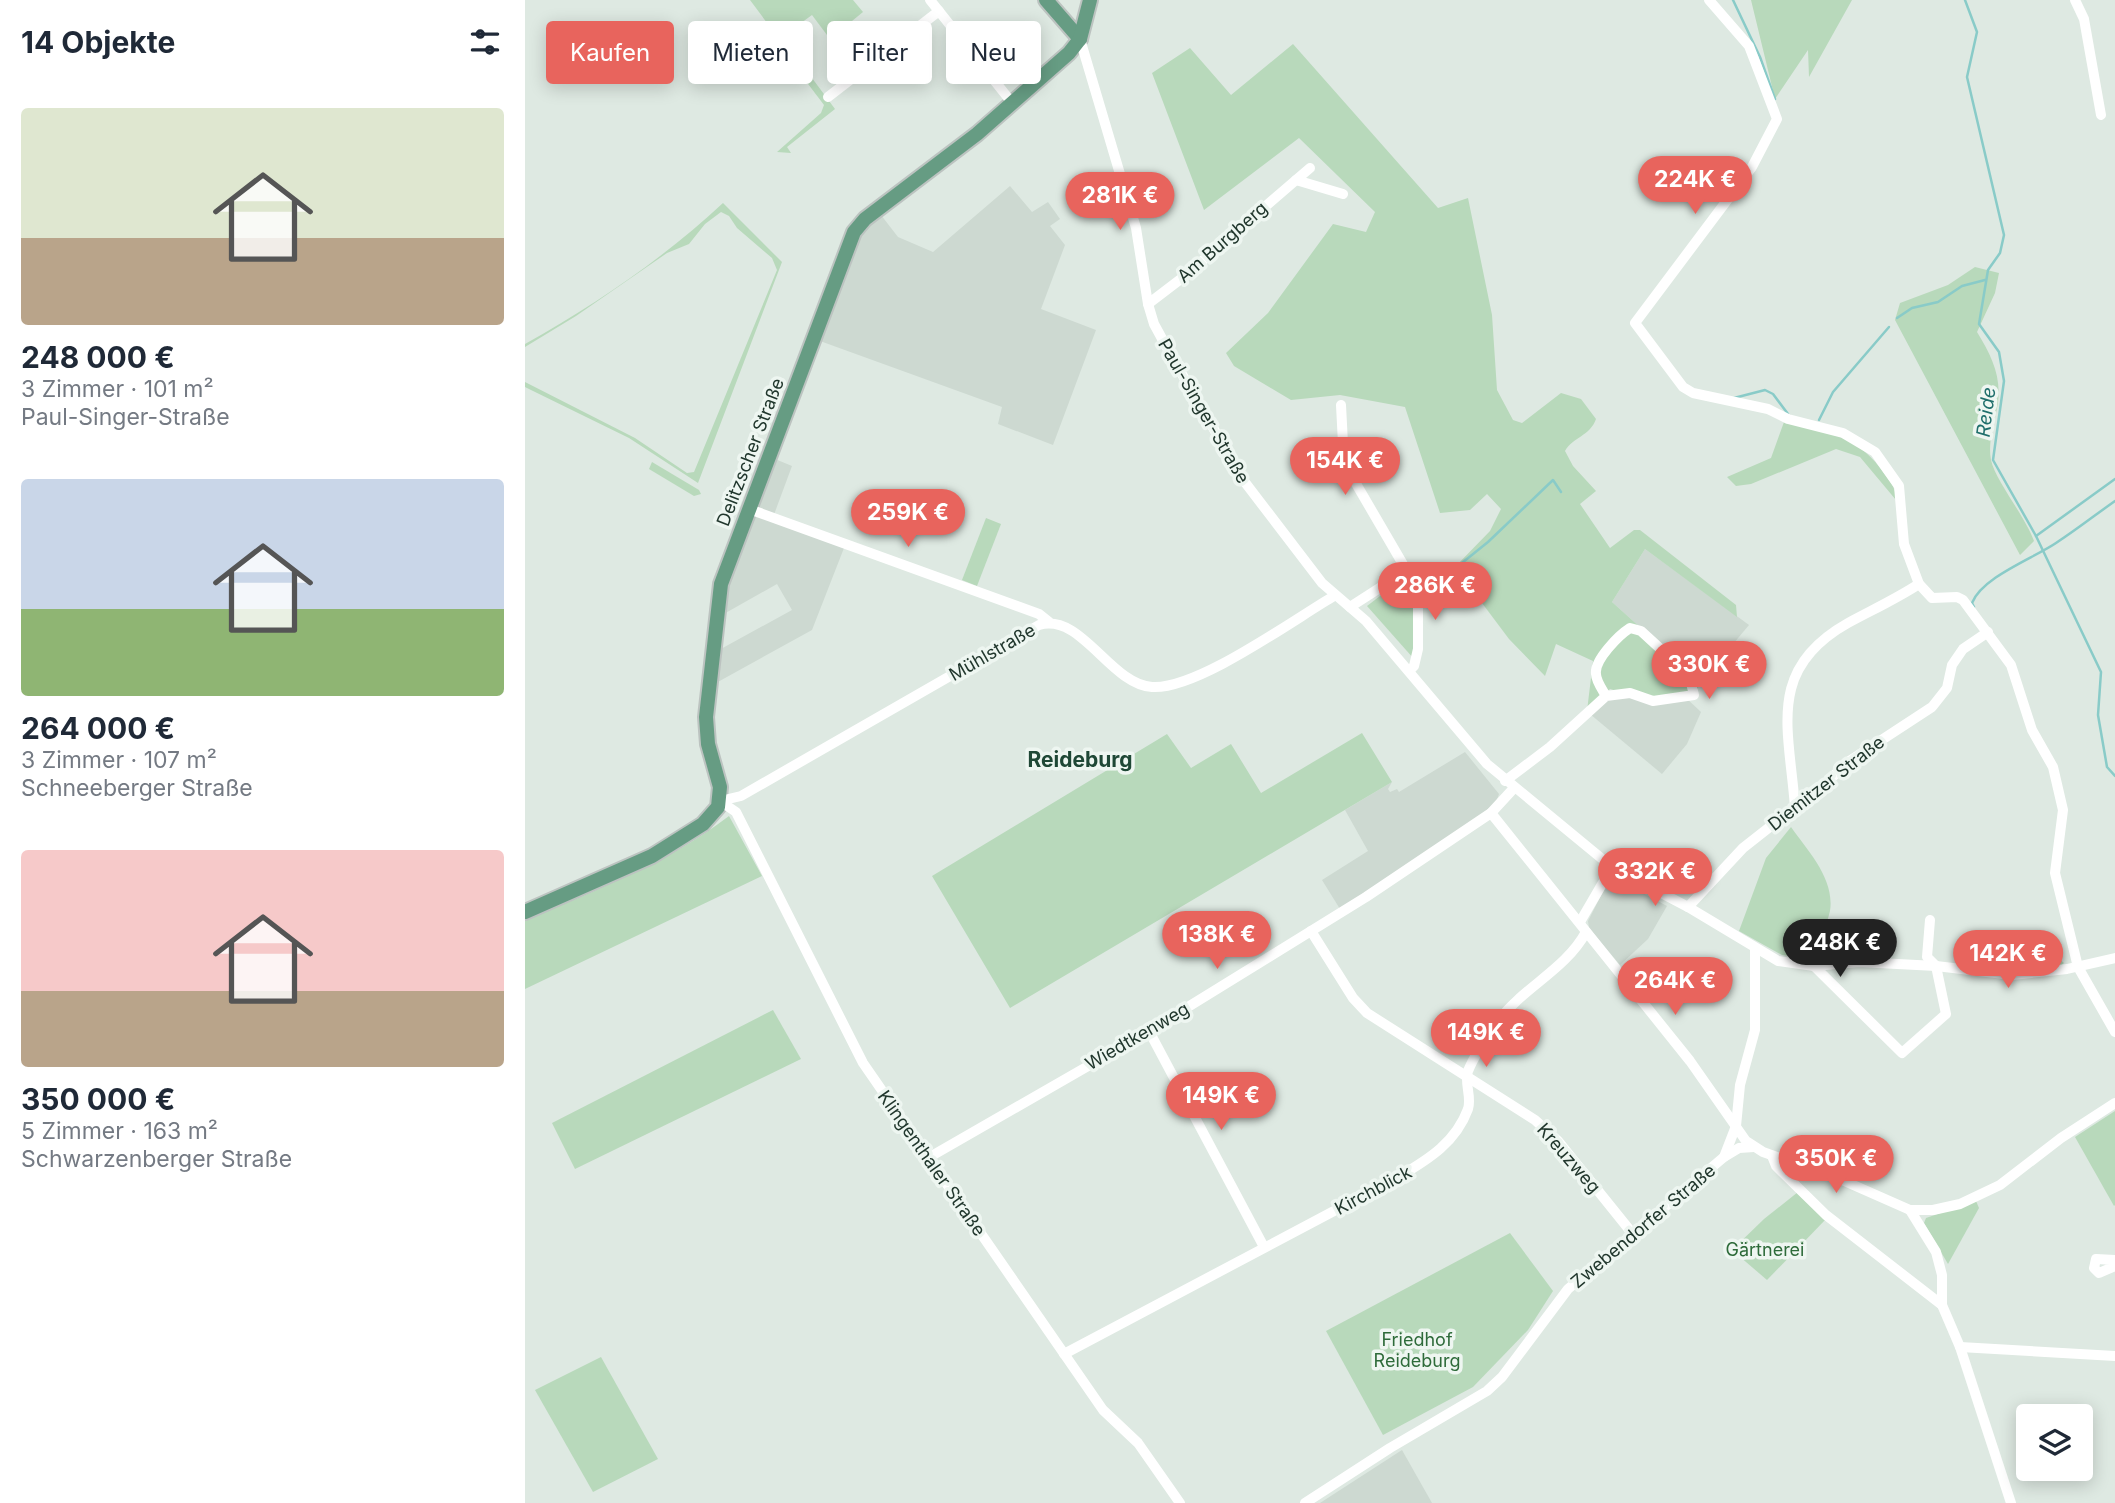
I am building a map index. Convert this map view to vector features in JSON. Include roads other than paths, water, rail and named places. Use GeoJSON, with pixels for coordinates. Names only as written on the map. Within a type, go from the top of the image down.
{"type":"FeatureCollection","features":[{"type":"Feature","properties":{"kind":"main road"},"geometry":{"type":"LineString","coordinates":[[1046,0],[1080,39]]}},
{"type":"Feature","properties":{"kind":"main road"},"geometry":{"type":"LineString","coordinates":[[1080,39],[1090,0]]}},
{"type":"Feature","properties":{"kind":"main road","name":"Delitzscher Straße"},"geometry":{"type":"LineString","coordinates":[[730,802],[720,787],[707,736],[707,704],[719,596],[749,509],[857,227],[1013,104],[1080,39]]}},
{"type":"Feature","properties":{"kind":"main road"},"geometry":{"type":"LineString","coordinates":[[525,912],[632,866],[673,844],[730,802]]}},
{"type":"Feature","properties":{"kind":"street"},"geometry":{"type":"LineString","coordinates":[[930,0],[1013,104]]}},
{"type":"Feature","properties":{"kind":"street"},"geometry":{"type":"LineString","coordinates":[[1709,0],[1749,46],[1777,119],[1752,167],[1636,323],[1683,387],[1693,393],[1768,409],[1789,419],[1843,433],[1874,452],[1899,486],[1904,544],[1919,584],[1932,598]]}},
{"type":"Feature","properties":{"kind":"street"},"geometry":{"type":"LineString","coordinates":[[2075,0],[2084,19],[2101,115]]}},
{"type":"Feature","properties":{"kind":"street"},"geometry":{"type":"LineString","coordinates":[[828,97],[939,11]]}},
{"type":"Feature","properties":{"kind":"street","name":"Paul-Singer-Straße"},"geometry":{"type":"LineString","coordinates":[[1080,39],[1136,228],[1148,304],[1154,324],[1172,357],[1244,481],[1334,596],[1350,607],[1409,670],[1487,764],[1509,784],[1612,867],[1688,907],[1778,961],[1814,965],[1860,962],[1936,966],[2012,975],[2078,967],[2115,958]]}},
{"type":"Feature","properties":{"kind":"street","name":"Am Burgberg"},"geometry":{"type":"LineString","coordinates":[[1148,304],[1187,275],[1310,168]]}},
{"type":"Feature","properties":{"kind":"street"},"geometry":{"type":"LineString","coordinates":[[1296,180],[1343,194]]}},
{"type":"Feature","properties":{"kind":"street"},"geometry":{"type":"LineString","coordinates":[[1341,405],[1344,463],[1418,590],[1418,649],[1414,666],[1409,670]]}},
{"type":"Feature","properties":{"kind":"street"},"geometry":{"type":"LineString","coordinates":[[749,509],[1039,614],[1049,622]]}},
{"type":"Feature","properties":{"kind":"street"},"geometry":{"type":"LineString","coordinates":[[1350,607],[1406,571]]}},
{"type":"Feature","properties":{"kind":"street"},"geometry":{"type":"LineString","coordinates":[[1795,807],[1786,699],[1797,667],[1817,645],[1847,624],[1919,584]]}},
{"type":"Feature","properties":{"kind":"street"},"geometry":{"type":"LineString","coordinates":[[1906,593],[1932,598],[1957,597],[1963,600],[2011,665],[2032,730],[2053,766],[2063,810],[2055,873],[2078,967],[2115,1032]]}},
{"type":"Feature","properties":{"kind":"street","name":"Mühlstraße"},"geometry":{"type":"LineString","coordinates":[[730,802],[1038,625],[1049,622],[1063,626],[1133,682],[1165,686],[1204,673],[1334,596]]}},
{"type":"Feature","properties":{"kind":"street"},"geometry":{"type":"LineString","coordinates":[[1509,784],[1606,696],[1630,693],[1653,701],[1694,695],[1689,675],[1641,631],[1630,628],[1620,635],[1597,665],[1596,676],[1606,696]]}},
{"type":"Feature","properties":{"kind":"street","name":"Diemitzer Straße"},"geometry":{"type":"LineString","coordinates":[[1688,907],[1743,848],[1795,807],[1810,799],[1848,762],[1932,707],[1947,688],[1952,665],[1963,649],[1989,632]]}},
{"type":"Feature","properties":{"kind":"street","name":"Wiedtkenweg"},"geometry":{"type":"LineString","coordinates":[[928,1158],[1149,1031],[1311,931],[1491,813],[1509,784]]}},
{"type":"Feature","properties":{"kind":"street","name":"Klingenthaler Straße"},"geometry":{"type":"LineString","coordinates":[[730,802],[863,1063],[1103,1410],[1138,1443],[1180,1503]]}},
{"type":"Feature","properties":{"kind":"street"},"geometry":{"type":"LineString","coordinates":[[1491,813],[1690,1060],[1736,1126],[1754,1147],[1772,1156],[1842,1180],[1910,1210],[1933,1210],[1960,1204],[2000,1185],[2061,1138],[2115,1103]]}},
{"type":"Feature","properties":{"kind":"street"},"geometry":{"type":"LineString","coordinates":[[1583,927],[1612,867]]}},
{"type":"Feature","properties":{"kind":"street"},"geometry":{"type":"LineString","coordinates":[[1814,965],[1902,1054],[1946,1014],[1936,966],[1927,957],[1930,920]]}},
{"type":"Feature","properties":{"kind":"street","name":"Kirchblick"},"geometry":{"type":"LineString","coordinates":[[1064,1354],[1401,1176],[1440,1150],[1451,1138],[1468,1108],[1467,1076],[1488,1036],[1508,1009],[1573,951],[1583,927]]}},
{"type":"Feature","properties":{"kind":"street","name":"Kreuzweg"},"geometry":{"type":"LineString","coordinates":[[1311,931],[1353,998],[1367,1013],[1391,1031],[1513,1104],[1551,1134],[1632,1233]]}},
{"type":"Feature","properties":{"kind":"street","name":"Zwebendorfer Straße"},"geometry":{"type":"LineString","coordinates":[[1724,1157],[1736,1126],[1740,1085],[1757,1011],[1755,948]]}},
{"type":"Feature","properties":{"kind":"street"},"geometry":{"type":"LineString","coordinates":[[1149,1031],[1264,1247]]}},
{"type":"Feature","properties":{"kind":"street","name":"Zwebendorfer Straße"},"geometry":{"type":"LineString","coordinates":[[1305,1503],[1390,1448],[1487,1391],[1514,1362],[1568,1289],[1724,1157],[1739,1148],[1754,1147]]}},
{"type":"Feature","properties":{"kind":"street"},"geometry":{"type":"LineString","coordinates":[[1772,1156],[1776,1166],[1826,1215],[1942,1305]]}},
{"type":"Feature","properties":{"kind":"street"},"geometry":{"type":"LineString","coordinates":[[1910,1210],[1937,1252],[1943,1275],[1942,1305],[1960,1347],[2011,1503]]}},
{"type":"Feature","properties":{"kind":"street"},"geometry":{"type":"LineString","coordinates":[[2115,1259],[2096,1259],[2094,1268],[2099,1273],[2115,1266]]}},
{"type":"Feature","properties":{"kind":"street"},"geometry":{"type":"LineString","coordinates":[[1960,1347],[2115,1356]]}},
{"type":"Feature","properties":{"kind":"waterway"},"geometry":{"type":"LineString","coordinates":[[1733,0],[1760,57],[1775,99]]}},
{"type":"Feature","properties":{"kind":"waterway","name":"Reide"},"geometry":{"type":"LineString","coordinates":[[1965,0],[1977,32],[1967,77],[2004,235],[2000,253],[1988,270],[1979,324],[1999,352],[2004,381],[1993,460],[2036,536],[2101,672],[2098,715],[2107,767],[2115,776]]}},
{"type":"Feature","properties":{"kind":"waterway"},"geometry":{"type":"LineString","coordinates":[[1897,318],[1912,308],[1938,302],[1962,286],[1985,280]]}},
{"type":"Feature","properties":{"kind":"waterway"},"geometry":{"type":"LineString","coordinates":[[1819,420],[1833,392],[1889,327]]}},
{"type":"Feature","properties":{"kind":"waterway"},"geometry":{"type":"LineString","coordinates":[[1734,398],[1765,390],[1773,394],[1788,414]]}},
{"type":"Feature","properties":{"kind":"waterway"},"geometry":{"type":"LineString","coordinates":[[2036,536],[2115,479]]}},
{"type":"Feature","properties":{"kind":"waterway"},"geometry":{"type":"LineString","coordinates":[[1437,583],[1488,542],[1553,480],[1561,492]]}},
{"type":"Feature","properties":{"kind":"waterway","name":"Reide"},"geometry":{"type":"LineString","coordinates":[[1974,607],[1972,603],[1986,585],[2056,543],[2115,501]]}},
{"type":"Feature","properties":{"kind":"district","name":"Reideburg"},"geometry":{"type":"Point","coordinates":[1080,759]}},
{"type":"Feature","properties":{"kind":"park label","name":"Gärtnerei"},"geometry":{"type":"Point","coordinates":[1765,1249]}},
{"type":"Feature","properties":{"kind":"park label","name":"Friedhof Reideburg"},"geometry":{"type":"Point","coordinates":[1417,1349]}}]}
